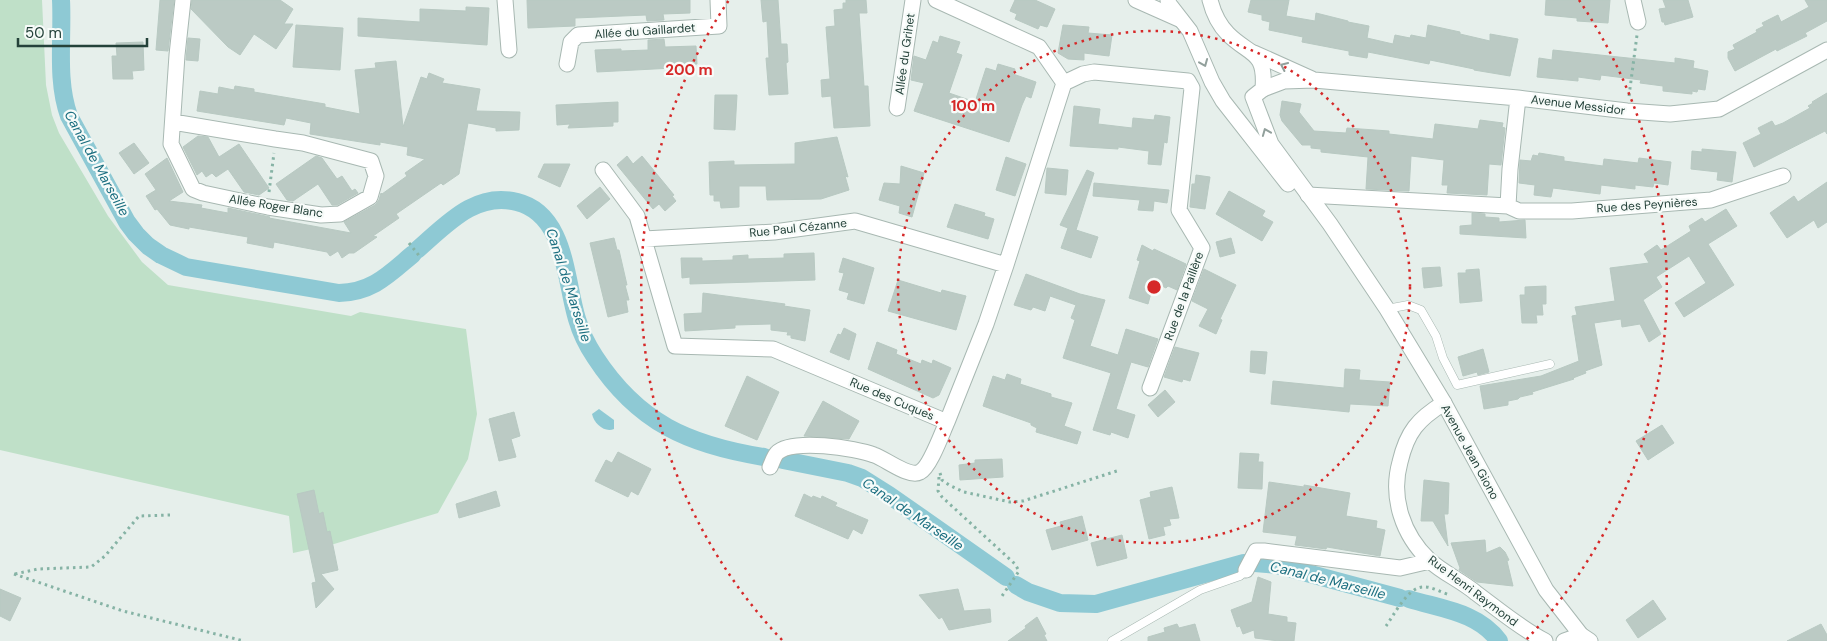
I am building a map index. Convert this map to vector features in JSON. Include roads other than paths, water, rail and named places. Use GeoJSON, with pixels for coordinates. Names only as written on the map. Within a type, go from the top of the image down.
{"type":"FeatureCollection","features":[{"type":"Feature","properties":{"kind":"street","name":"Allée Roger Blanc"},"geometry":{"type":"LineString","coordinates":[[173,122],[275,140],[303,142],[371,161],[376,176],[370,197],[340,214],[321,215],[268,207],[203,193],[193,189],[171,144],[183,0]]}},
{"type":"Feature","properties":{"kind":"street"},"geometry":{"type":"LineString","coordinates":[[505,0],[509,50]]}},
{"type":"Feature","properties":{"kind":"street","name":"Allée du Gaillardet"},"geometry":{"type":"LineString","coordinates":[[567,64],[571,42],[578,35],[719,26],[718,0]]}},
{"type":"Feature","properties":{"kind":"street","name":"Allée du Grihet"},"geometry":{"type":"LineString","coordinates":[[897,108],[912,0]]}},
{"type":"Feature","properties":{"kind":"street"},"geometry":{"type":"LineString","coordinates":[[936,0],[1038,47],[1064,82]]}},
{"type":"Feature","properties":{"kind":"street"},"geometry":{"type":"LineString","coordinates":[[1136,0],[1181,20]]}},
{"type":"Feature","properties":{"kind":"street","name":"Avenue Jean Giono"},"geometry":{"type":"LineString","coordinates":[[1168,0],[1190,31],[1212,82],[1223,101],[1317,220],[1353,259]]}},
{"type":"Feature","properties":{"kind":"street"},"geometry":{"type":"LineString","coordinates":[[1210,0],[1213,11],[1227,33],[1254,53]]}},
{"type":"Feature","properties":{"kind":"street"},"geometry":{"type":"LineString","coordinates":[[1633,0],[1638,22]]}},
{"type":"Feature","properties":{"kind":"street","name":"Avenue Messidor"},"geometry":{"type":"LineString","coordinates":[[1258,93],[1284,81],[1314,80],[1518,98],[1627,112],[1670,114],[1719,109],[1827,50]]}},
{"type":"Feature","properties":{"kind":"street","name":"Avenue Jean Giono"},"geometry":{"type":"LineString","coordinates":[[1254,53],[1262,65],[1264,77],[1258,93],[1271,144],[1387,309],[1444,404],[1546,590],[1585,638]]}},
{"type":"Feature","properties":{"kind":"street","name":"Avenue Messidor"},"geometry":{"type":"LineString","coordinates":[[1254,53],[1314,80]]}},
{"type":"Feature","properties":{"kind":"street","name":"Rue de la Paillère"},"geometry":{"type":"LineString","coordinates":[[1064,82],[1083,74],[1094,72],[1188,81],[1192,88],[1179,210],[1202,248],[1150,388]]}},
{"type":"Feature","properties":{"kind":"street","name":"Rue des Cuques"},"geometry":{"type":"LineString","coordinates":[[603,170],[637,216],[675,346],[773,349],[947,422],[986,324],[1064,82]]}},
{"type":"Feature","properties":{"kind":"street"},"geometry":{"type":"LineString","coordinates":[[1223,101],[1241,101],[1258,93]]}},
{"type":"Feature","properties":{"kind":"street"},"geometry":{"type":"LineString","coordinates":[[1508,206],[1518,98]]}},
{"type":"Feature","properties":{"kind":"street","name":"Rue des Peynières"},"geometry":{"type":"LineString","coordinates":[[1308,195],[1508,206],[1519,211],[1572,211],[1711,200],[1783,176]]}},
{"type":"Feature","properties":{"kind":"street","name":"Rue Paul Cézanne"},"geometry":{"type":"LineString","coordinates":[[644,239],[774,232],[856,221],[1006,265]]}},
{"type":"Feature","properties":{"kind":"street","name":"Rue Henri Raymond"},"geometry":{"type":"LineString","coordinates":[[1444,404],[1426,414],[1417,424],[1403,449],[1397,473],[1397,496],[1401,518],[1413,542],[1430,561],[1474,591],[1527,632],[1545,641]]}},
{"type":"Feature","properties":{"kind":"street"},"geometry":{"type":"LineString","coordinates":[[770,467],[777,453],[787,448],[820,445],[850,449],[874,455],[909,473],[919,473],[926,467],[947,422]]}},
{"type":"Feature","properties":{"kind":"street"},"geometry":{"type":"LineString","coordinates":[[1249,564],[1256,551],[1264,550],[1400,568],[1430,561]]}},
{"type":"Feature","properties":{"kind":"street"},"geometry":{"type":"LineString","coordinates":[[1564,641],[1585,638]]}},
{"type":"Feature","properties":{"kind":"lane"},"geometry":{"type":"LineString","coordinates":[[1387,309],[1408,305],[1421,310],[1436,336],[1443,358],[1457,385],[1550,364]]}},
{"type":"Feature","properties":{"kind":"lane"},"geometry":{"type":"LineString","coordinates":[[1112,641],[1200,590],[1240,576],[1249,564]]}},
{"type":"Feature","properties":{"kind":"water"},"geometry":{"type":"Polygon","coordinates":[[[599,409],[614,420],[614,429],[604,429],[595,421],[592,414],[599,409]]]}},
{"type":"Feature","properties":{"kind":"waterway","name":"Canal de Marseille"},"geometry":{"type":"LineString","coordinates":[[61,0],[61,73],[69,116],[127,222],[148,246],[161,255],[186,267],[339,293],[362,289],[380,281],[413,254]]}},
{"type":"Feature","properties":{"kind":"waterway","name":"Canal de Marseille"},"geometry":{"type":"LineString","coordinates":[[417,250],[462,212],[488,201],[517,202],[533,209],[545,220],[561,250],[577,319],[587,343],[612,380],[629,399],[668,427],[689,437],[712,446],[764,457]]}},
{"type":"Feature","properties":{"kind":"waterway","name":"Canal de Marseille"},"geometry":{"type":"LineString","coordinates":[[783,460],[848,473],[862,478],[1006,577]]}},
{"type":"Feature","properties":{"kind":"waterway","name":"Canal de Marseille"},"geometry":{"type":"LineString","coordinates":[[1016,585],[1028,592],[1060,603],[1096,604],[1244,563]]}},
{"type":"Feature","properties":{"kind":"waterway","name":"Canal de Marseille"},"geometry":{"type":"LineString","coordinates":[[1255,563],[1277,565],[1400,598]]}},
{"type":"Feature","properties":{"kind":"waterway","name":"Canal de Marseille"},"geometry":{"type":"LineString","coordinates":[[1409,599],[1470,618],[1490,631],[1499,641]]}}]}
